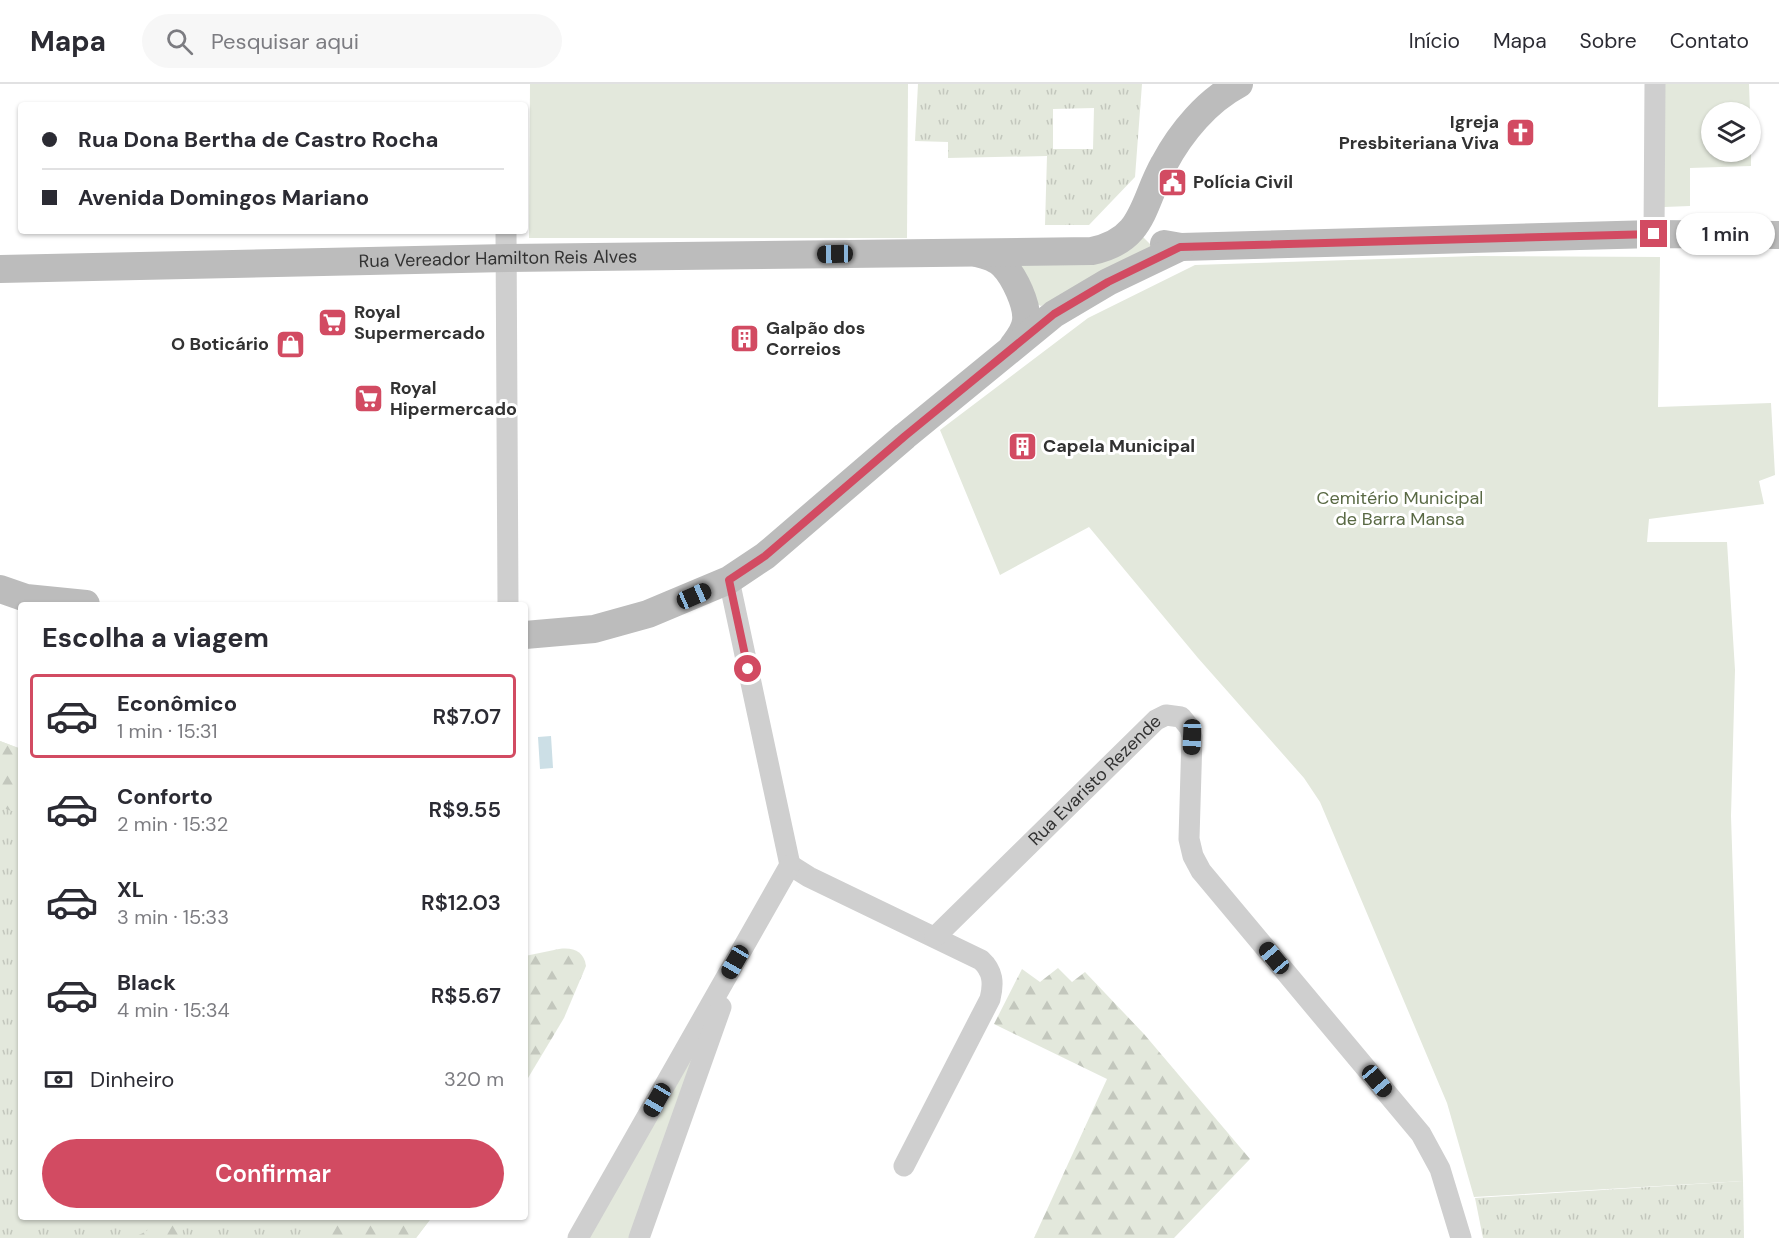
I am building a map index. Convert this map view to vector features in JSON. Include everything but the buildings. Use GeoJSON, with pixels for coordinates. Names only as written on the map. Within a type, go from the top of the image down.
{"type":"FeatureCollection","features":[{"type":"Feature","properties":{"kind":"main road","name":"Rua Vereador Hamilton Reis Alves"},"geometry":{"type":"LineString","coordinates":[[0,269],[507,245],[985,252],[1102,249],[1126,236],[1145,212],[1158,174],[1181,136],[1205,110],[1239,84]]}},
{"type":"Feature","properties":{"kind":"main road"},"geometry":{"type":"LineString","coordinates":[[1145,212],[1146,228],[1152,237],[1165,245],[1180,247],[1654,234],[1779,235]]}},
{"type":"Feature","properties":{"kind":"main road"},"geometry":{"type":"LineString","coordinates":[[528,635],[594,629],[648,614],[729,580],[765,556],[1036,327],[1078,299],[1180,247]]}},
{"type":"Feature","properties":{"kind":"main road"},"geometry":{"type":"LineString","coordinates":[[985,252],[1003,265],[1010,274],[1024,305],[1026,315],[1024,328],[1008,352]]}},
{"type":"Feature","properties":{"kind":"main road"},"geometry":{"type":"LineString","coordinates":[[0,590],[26,598],[66,602]]}},
{"type":"Feature","properties":{"kind":"street"},"geometry":{"type":"LineString","coordinates":[[1654,234],[1655,84]]}},
{"type":"Feature","properties":{"kind":"street"},"geometry":{"type":"LineString","coordinates":[[507,245],[508,602]]}},
{"type":"Feature","properties":{"kind":"street"},"geometry":{"type":"LineString","coordinates":[[578,1238],[790,865],[729,580]]}},
{"type":"Feature","properties":{"kind":"street","name":"Rua Evaristo Rezende"},"geometry":{"type":"LineString","coordinates":[[935,937],[1156,720],[1166,715],[1181,717],[1190,728],[1192,737],[1189,839],[1197,863],[1421,1134],[1440,1169],[1461,1238]]}},
{"type":"Feature","properties":{"kind":"street"},"geometry":{"type":"LineString","coordinates":[[790,865],[809,877],[935,937],[984,964],[991,974],[992,992],[904,1166]]}},
{"type":"Feature","properties":{"kind":"street"},"geometry":{"type":"LineString","coordinates":[[639,1238],[735,962]]}},
{"type":"Feature","properties":{"kind":"green space"},"geometry":{"type":"Polygon","coordinates":[[[530,84],[908,84],[907,238],[529,238],[530,84]]]}},
{"type":"Feature","properties":{"kind":"green space"},"geometry":{"type":"Polygon","coordinates":[[[918,84],[1142,84],[1135,177],[1089,225],[1045,225],[1047,156],[948,158],[948,142],[915,141],[918,84]],[[1094,108],[1053,109],[1053,149],[1093,149],[1094,108]]]}},
{"type":"Feature","properties":{"kind":"green space"},"geometry":{"type":"Polygon","coordinates":[[[1661,84],[1749,84],[1750,102],[1701,102],[1701,162],[1751,162],[1751,166],[1690,168],[1690,206],[1664,207],[1661,84]]]}},
{"type":"Feature","properties":{"kind":"green space"},"geometry":{"type":"Polygon","coordinates":[[[1142,236],[1153,247],[1041,306],[1037,304],[1019,270],[1023,260],[1142,236]]]}},
{"type":"Feature","properties":{"kind":"green space","name":"Cemitério Municipal de Barra Mansa"},"geometry":{"type":"Polygon","coordinates":[[[1477,256],[1660,257],[1658,407],[1771,403],[1775,475],[1759,481],[1764,504],[1649,519],[1647,542],[1727,542],[1735,670],[1731,816],[1743,1181],[1474,1197],[1447,1103],[1320,802],[1304,778],[1198,658],[1089,527],[1000,575],[940,430],[1088,318],[1195,265],[1477,256]]]}},
{"type":"Feature","properties":{"kind":"green space"},"geometry":{"type":"Polygon","coordinates":[[[0,741],[18,748],[18,1220],[430,1220],[416,1238],[0,1238],[0,741]]]}},
{"type":"Feature","properties":{"kind":"green space"},"geometry":{"type":"Polygon","coordinates":[[[0,741],[18,748],[18,810],[9,810],[0,804],[0,741]]]}},
{"type":"Feature","properties":{"kind":"green space"},"geometry":{"type":"Polygon","coordinates":[[[569,949],[577,951],[583,957],[586,966],[564,1018],[528,1078],[528,955],[569,949]]]}},
{"type":"Feature","properties":{"kind":"green space"},"geometry":{"type":"Polygon","coordinates":[[[1058,968],[1072,982],[1085,972],[1144,1034],[1250,1159],[1174,1238],[1034,1238],[1107,1079],[994,1024],[1022,969],[1040,982],[1058,968]]]}},
{"type":"Feature","properties":{"kind":"green space"},"geometry":{"type":"Polygon","coordinates":[[[695,1051],[635,1238],[583,1238],[695,1051]]]}},
{"type":"Feature","properties":{"kind":"green space"},"geometry":{"type":"Polygon","coordinates":[[[1743,1181],[1744,1238],[1483,1238],[1475,1198],[1743,1181]]]}},
{"type":"Feature","properties":{"kind":"green space"},"geometry":{"type":"Polygon","coordinates":[[[155,1220],[182,1220],[183,1238],[130,1238],[140,1235],[155,1220]]]}},
{"type":"Feature","properties":{"kind":"green space"},"geometry":{"type":"Polygon","coordinates":[[[326,1220],[430,1220],[416,1238],[316,1238],[321,1234],[326,1220]]]}},
{"type":"Feature","properties":{"kind":"shaded area"},"geometry":{"type":"Polygon","coordinates":[[[551,736],[553,768],[540,769],[538,737],[551,736]]]}},
{"type":"Feature","properties":{"kind":"place","name":"Igreja Presbiteriana Viva"},"geometry":{"type":"Point","coordinates":[1520,132]}},
{"type":"Feature","properties":{"kind":"place","name":"Polícia Civil"},"geometry":{"type":"Point","coordinates":[1172,182]}},
{"type":"Feature","properties":{"kind":"place","name":"Royal Supermercado"},"geometry":{"type":"Point","coordinates":[333,322]}},
{"type":"Feature","properties":{"kind":"place","name":"Galpão dos Correios"},"geometry":{"type":"Point","coordinates":[745,338]}},
{"type":"Feature","properties":{"kind":"place","name":"O Boticário"},"geometry":{"type":"Point","coordinates":[290,344]}},
{"type":"Feature","properties":{"kind":"place","name":"Royal Hipermercado"},"geometry":{"type":"Point","coordinates":[369,398]}},
{"type":"Feature","properties":{"kind":"place","name":"Capela Municipal"},"geometry":{"type":"Point","coordinates":[1022,446]}},
{"type":"Feature","properties":{"kind":"route"},"geometry":{"type":"LineString","coordinates":[[748,669],[729,580],[765,556],[905,436],[1054,314],[1108,282],[1180,247],[1654,234]]}}]}
